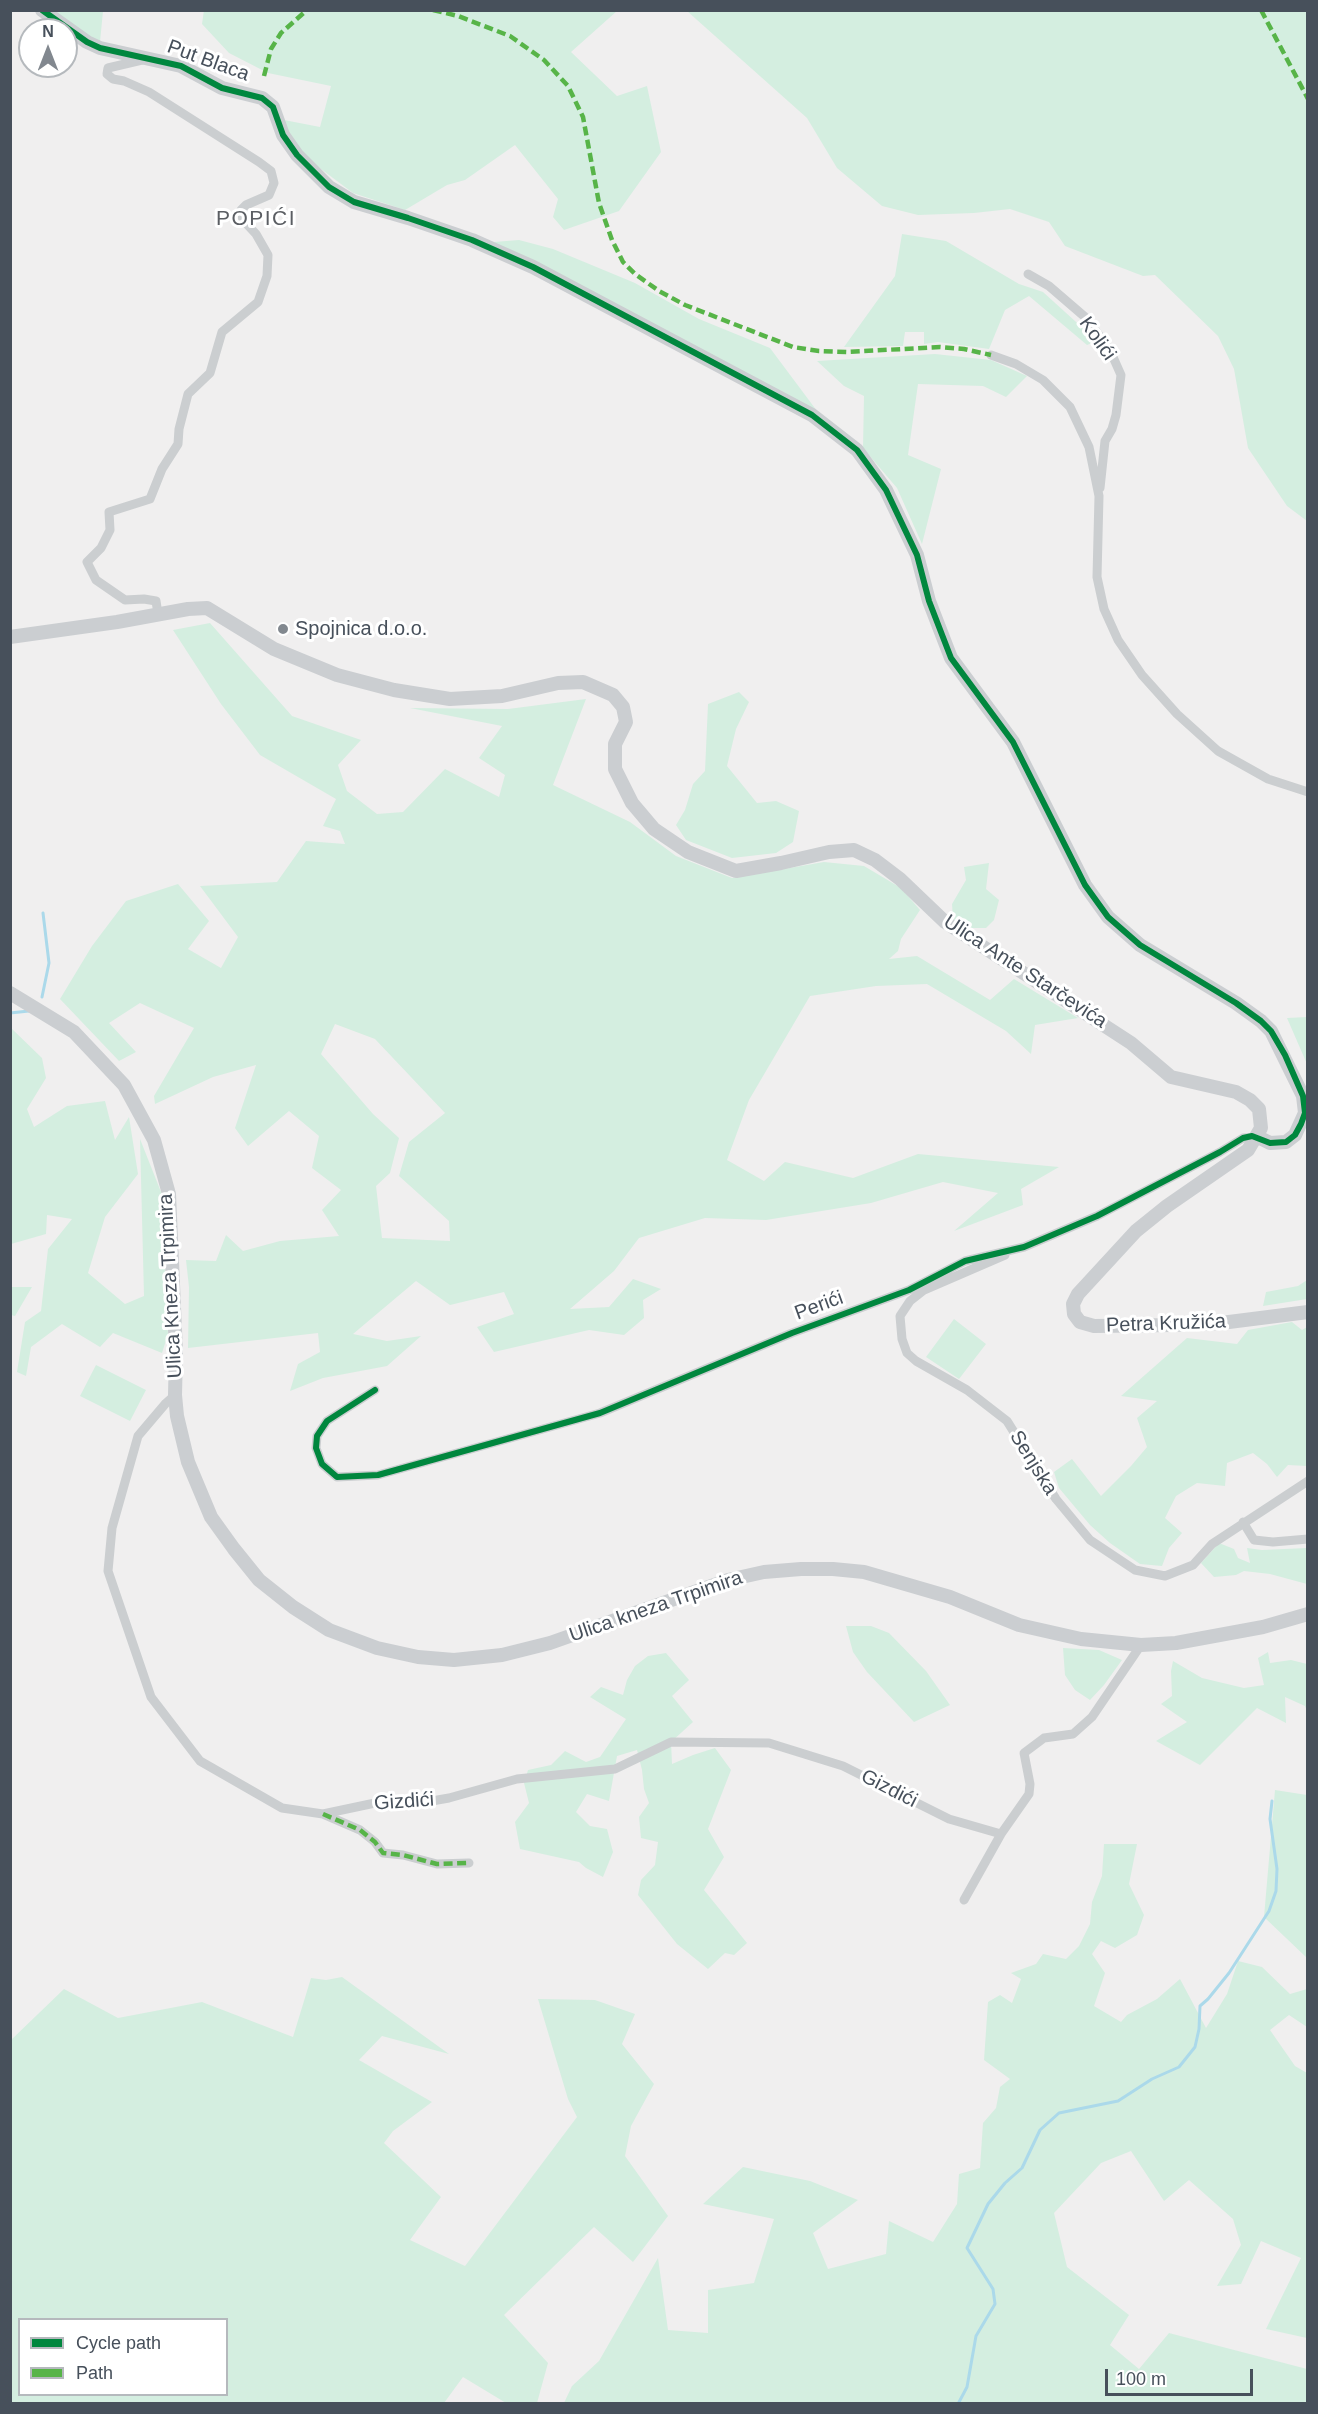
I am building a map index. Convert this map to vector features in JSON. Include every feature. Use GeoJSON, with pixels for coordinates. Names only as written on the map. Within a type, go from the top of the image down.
{"type":"FeatureCollection","features":[{"type":"Feature","properties":{"kind":"street","name":"Put Blaca"},"geometry":{"type":"LineString","coordinates":[[42,10],[87,42],[100,48],[181,66],[222,88],[268,101],[283,135],[297,155],[329,187],[354,202],[472,240],[533,267],[812,415],[856,450],[886,490],[917,555],[929,601],[951,658],[1013,742],[1085,885],[1102,909],[1140,945],[1241,1006],[1271,1031],[1303,1096],[1305,1113],[1295,1135],[1286,1142],[1270,1143],[1258,1137]]}},
{"type":"Feature","properties":{"kind":"street"},"geometry":{"type":"LineString","coordinates":[[151,58],[108,68],[107,74],[113,80],[124,81],[149,92],[259,162],[271,171],[274,183],[269,195],[246,205],[241,210],[243,220],[256,234],[268,255],[267,276],[258,302],[222,332],[210,373],[188,394],[179,429],[178,444],[162,469],[150,499],[109,512],[110,530],[101,548],[87,562],[96,580],[125,600],[144,599],[156,602],[158,614]]}},
{"type":"Feature","properties":{"kind":"street","name":"Kolići"},"geometry":{"type":"LineString","coordinates":[[1028,274],[1049,286],[1085,317],[1109,348],[1121,375],[1116,415],[1105,441],[1099,496]]}},
{"type":"Feature","properties":{"kind":"street"},"geometry":{"type":"LineString","coordinates":[[991,355],[1016,364],[1043,380],[1070,408],[1089,447],[1099,496],[1097,577],[1104,609],[1118,639],[1142,675],[1177,714],[1218,751],[1268,779],[1308,792]]}},
{"type":"Feature","properties":{"kind":"street","name":"Ulica Ante Starčevića"},"geometry":{"type":"LineString","coordinates":[[10,637],[207,608],[274,649],[337,675],[394,690],[450,699],[502,696],[558,683],[583,682],[613,695],[622,707],[626,722],[615,744],[615,769],[632,803],[654,829],[688,852],[736,871],[830,852],[854,850],[875,860],[900,879],[945,922],[1131,1043],[1171,1077],[1213,1085],[1250,1100],[1259,1109],[1262,1118],[1258,1137]]}},
{"type":"Feature","properties":{"kind":"street","name":"Ulica Kneza Trpimira"},"geometry":{"type":"LineString","coordinates":[[10,993],[74,1032],[124,1085],[154,1140],[169,1194],[176,1331],[175,1395],[177,1416],[188,1462]]}},
{"type":"Feature","properties":{"kind":"street","name":"Perići"},"geometry":{"type":"LineString","coordinates":[[375,1390],[327,1421],[317,1436],[316,1448],[322,1464],[337,1477],[378,1475],[600,1413],[792,1333],[909,1290],[965,1261],[1024,1247],[1098,1216],[1243,1138],[1258,1137]]}},
{"type":"Feature","properties":{"kind":"street","name":"Petra Kružića"},"geometry":{"type":"LineString","coordinates":[[1258,1137],[1248,1150],[1167,1206],[1136,1231],[1078,1294],[1073,1304],[1074,1314],[1080,1322],[1094,1326],[1173,1326],[1221,1323],[1308,1312]]}},
{"type":"Feature","properties":{"kind":"street","name":"Senjska"},"geometry":{"type":"LineString","coordinates":[[1024,1247],[924,1290],[910,1301],[900,1316],[902,1339],[907,1353],[967,1390],[1007,1421],[1056,1499],[1090,1540],[1135,1569],[1165,1576],[1193,1565],[1212,1544],[1308,1482]]}},
{"type":"Feature","properties":{"kind":"street","name":"Gizdići"},"geometry":{"type":"LineString","coordinates":[[175,1395],[166,1402],[138,1436],[112,1528],[108,1570],[150,1697],[200,1761],[282,1808],[323,1814],[375,1803],[409,1805],[449,1798],[517,1779],[615,1769],[671,1742],[769,1743],[843,1766],[949,1820],[1001,1834]]}},
{"type":"Feature","properties":{"kind":"street","name":"Ulica kneza Trpimira"},"geometry":{"type":"LineString","coordinates":[[188,1462],[211,1516],[259,1580],[329,1630],[377,1648],[418,1657],[454,1660],[502,1656],[549,1643],[728,1580],[764,1572],[801,1569],[864,1572],[950,1597],[1019,1624],[1081,1639],[1141,1645],[1186,1641],[1263,1627],[1308,1614]]}},
{"type":"Feature","properties":{"kind":"street"},"geometry":{"type":"LineString","coordinates":[[1243,1522],[1254,1540],[1273,1542],[1308,1539]]}},
{"type":"Feature","properties":{"kind":"street"},"geometry":{"type":"LineString","coordinates":[[964,1900],[1001,1834],[1029,1794],[1030,1784],[1024,1753],[1044,1738],[1073,1734],[1092,1717],[1141,1645]]}},
{"type":"Feature","properties":{"kind":"street"},"geometry":{"type":"LineString","coordinates":[[323,1814],[360,1830],[375,1842],[383,1853],[403,1855],[437,1864],[469,1863]]}},
{"type":"Feature","properties":{"kind":"green space"},"geometry":{"type":"Polygon","coordinates":[[[204,10],[617,11],[571,52],[617,96],[647,86],[661,152],[619,211],[564,230],[553,217],[558,199],[515,145],[465,180],[447,185],[405,210],[353,193],[309,160],[290,137],[284,120],[320,127],[331,86],[268,73],[229,53],[202,24],[204,10]]]}},
{"type":"Feature","properties":{"kind":"green space"},"geometry":{"type":"Polygon","coordinates":[[[49,11],[103,11],[100,42],[78,31],[78,18],[59,18],[49,11]]]}},
{"type":"Feature","properties":{"kind":"green space"},"geometry":{"type":"Polygon","coordinates":[[[687,11],[1307,11],[1307,521],[1287,506],[1248,448],[1234,369],[1218,336],[1155,275],[1143,276],[1065,246],[1049,222],[1010,209],[918,215],[882,206],[837,168],[807,118],[687,11]]]}},
{"type":"Feature","properties":{"kind":"green space"},"geometry":{"type":"Polygon","coordinates":[[[902,234],[946,241],[1019,284],[1043,292],[1097,341],[1087,345],[1029,296],[1005,310],[989,349],[938,342],[924,344],[924,332],[905,332],[903,346],[844,347],[895,276],[902,234]]]}},
{"type":"Feature","properties":{"kind":"green space"},"geometry":{"type":"Polygon","coordinates":[[[519,240],[553,249],[635,283],[699,319],[770,348],[820,415],[502,249],[494,242],[519,240]]]}},
{"type":"Feature","properties":{"kind":"green space"},"geometry":{"type":"Polygon","coordinates":[[[935,354],[991,360],[1027,376],[1006,397],[983,386],[918,384],[908,455],[941,469],[922,544],[897,488],[863,448],[864,396],[844,386],[817,361],[935,354]]]}},
{"type":"Feature","properties":{"kind":"green space"},"geometry":{"type":"Polygon","coordinates":[[[210,623],[292,716],[361,740],[338,765],[347,791],[377,814],[403,812],[445,769],[499,797],[505,775],[479,758],[502,726],[410,708],[508,709],[586,699],[553,785],[630,822],[676,856],[732,878],[824,862],[864,866],[901,888],[920,910],[901,939],[898,951],[889,959],[917,956],[990,1000],[1014,979],[1078,1018],[1035,1025],[1031,1054],[1006,1031],[927,984],[876,986],[810,996],[749,1100],[727,1160],[764,1181],[785,1162],[853,1178],[918,1154],[1059,1167],[1021,1189],[1023,1205],[954,1231],[998,1193],[943,1182],[871,1203],[766,1220],[705,1218],[639,1238],[614,1271],[570,1309],[609,1307],[633,1279],[661,1289],[643,1300],[644,1318],[624,1335],[589,1330],[494,1352],[477,1327],[514,1314],[504,1292],[450,1305],[416,1281],[353,1334],[387,1341],[421,1336],[387,1366],[323,1378],[290,1391],[298,1364],[320,1352],[318,1333],[188,1348],[189,1287],[186,1260],[216,1261],[226,1235],[243,1251],[280,1241],[339,1236],[322,1210],[341,1190],[312,1168],[319,1136],[289,1111],[248,1146],[235,1128],[256,1065],[213,1077],[155,1104],[154,1096],[194,1028],[140,1003],[109,1023],[136,1052],[119,1061],[60,999],[92,946],[126,901],[178,884],[209,921],[188,949],[221,968],[238,937],[200,886],[277,882],[306,841],[345,844],[340,831],[323,826],[336,799],[260,755],[221,704],[173,630],[210,623]],[[335,1024],[321,1054],[373,1114],[399,1138],[390,1173],[376,1186],[382,1238],[450,1241],[449,1221],[399,1176],[409,1142],[445,1113],[375,1039],[335,1024]]]}},
{"type":"Feature","properties":{"kind":"green space"},"geometry":{"type":"Polygon","coordinates":[[[739,692],[749,702],[736,729],[727,766],[757,803],[776,801],[799,811],[793,842],[776,853],[732,858],[686,840],[676,825],[685,810],[693,784],[705,771],[708,704],[739,692]]]}},
{"type":"Feature","properties":{"kind":"green space"},"geometry":{"type":"Polygon","coordinates":[[[989,863],[986,889],[999,900],[994,920],[986,928],[966,928],[953,919],[952,904],[966,880],[964,867],[989,863]]]}},
{"type":"Feature","properties":{"kind":"green space"},"geometry":{"type":"Polygon","coordinates":[[[1308,1017],[1307,1064],[1287,1018],[1308,1017]]]}},
{"type":"Feature","properties":{"kind":"green space"},"geometry":{"type":"Polygon","coordinates":[[[10,1027],[42,1058],[46,1078],[27,1109],[34,1127],[67,1106],[105,1101],[115,1140],[129,1117],[138,1174],[105,1217],[88,1273],[125,1304],[144,1296],[140,1139],[161,1192],[168,1334],[162,1353],[113,1333],[100,1347],[62,1324],[31,1347],[26,1376],[17,1372],[25,1322],[41,1311],[48,1249],[72,1219],[47,1215],[46,1234],[11,1244],[10,1027]]]}},
{"type":"Feature","properties":{"kind":"green space"},"geometry":{"type":"Polygon","coordinates":[[[1307,1280],[1307,1299],[1263,1306],[1266,1292],[1298,1286],[1307,1280]]]}},
{"type":"Feature","properties":{"kind":"green space"},"geometry":{"type":"Polygon","coordinates":[[[11,1287],[32,1287],[15,1316],[11,1315],[11,1287]]]}},
{"type":"Feature","properties":{"kind":"green space"},"geometry":{"type":"Polygon","coordinates":[[[954,1319],[986,1344],[959,1379],[926,1357],[954,1319]]]}},
{"type":"Feature","properties":{"kind":"green space"},"geometry":{"type":"Polygon","coordinates":[[[1292,1322],[1302,1330],[1307,1327],[1307,1466],[1288,1465],[1277,1477],[1267,1464],[1253,1453],[1227,1463],[1225,1486],[1197,1483],[1176,1496],[1165,1518],[1182,1533],[1169,1548],[1162,1566],[1140,1564],[1110,1543],[1090,1525],[1059,1488],[1054,1472],[1072,1459],[1101,1496],[1131,1466],[1147,1447],[1137,1418],[1157,1401],[1121,1396],[1187,1338],[1237,1344],[1248,1330],[1292,1322]]]}},
{"type":"Feature","properties":{"kind":"green space"},"geometry":{"type":"Polygon","coordinates":[[[96,1365],[146,1390],[130,1421],[80,1396],[96,1365]]]}},
{"type":"Feature","properties":{"kind":"green space"},"geometry":{"type":"Polygon","coordinates":[[[1219,1543],[1234,1549],[1238,1558],[1250,1563],[1247,1548],[1262,1550],[1307,1548],[1307,1584],[1270,1574],[1244,1571],[1236,1575],[1214,1577],[1201,1563],[1219,1543]]]}},
{"type":"Feature","properties":{"kind":"green space"},"geometry":{"type":"Polygon","coordinates":[[[846,1626],[871,1626],[889,1633],[926,1671],[950,1705],[914,1722],[867,1672],[853,1652],[846,1626]]]}},
{"type":"Feature","properties":{"kind":"green space"},"geometry":{"type":"Polygon","coordinates":[[[1063,1648],[1099,1650],[1122,1660],[1090,1700],[1075,1690],[1065,1675],[1063,1648]]]}},
{"type":"Feature","properties":{"kind":"green space"},"geometry":{"type":"Polygon","coordinates":[[[1268,1652],[1270,1663],[1291,1660],[1307,1664],[1307,1711],[1305,1706],[1285,1697],[1286,1723],[1257,1708],[1200,1765],[1156,1741],[1187,1722],[1161,1704],[1172,1696],[1173,1661],[1202,1678],[1244,1688],[1264,1685],[1258,1658],[1268,1652]]]}},
{"type":"Feature","properties":{"kind":"green space"},"geometry":{"type":"Polygon","coordinates":[[[666,1653],[689,1680],[672,1696],[693,1722],[671,1742],[672,1764],[715,1748],[731,1770],[708,1829],[724,1857],[704,1890],[747,1943],[734,1955],[725,1953],[708,1969],[677,1944],[638,1895],[641,1880],[655,1865],[658,1842],[641,1838],[639,1817],[649,1803],[637,1750],[617,1756],[609,1801],[587,1794],[576,1812],[590,1826],[607,1829],[613,1852],[603,1877],[579,1862],[520,1849],[515,1822],[529,1803],[524,1783],[528,1770],[551,1765],[565,1751],[586,1762],[600,1757],[626,1719],[590,1697],[601,1687],[623,1695],[627,1680],[635,1666],[648,1656],[666,1653]]]}},
{"type":"Feature","properties":{"kind":"green space"},"geometry":{"type":"Polygon","coordinates":[[[1275,1790],[1307,1795],[1307,1958],[1264,1917],[1275,1790]]]}},
{"type":"Feature","properties":{"kind":"green space"},"geometry":{"type":"Polygon","coordinates":[[[1104,1844],[1137,1844],[1129,1884],[1144,1915],[1137,1935],[1115,1948],[1101,1941],[1092,1954],[1105,1973],[1094,2006],[1121,2022],[1127,2015],[1157,1999],[1180,1979],[1206,2028],[1227,1994],[1238,1961],[1262,1967],[1290,1994],[1307,1989],[1307,2027],[1289,2015],[1270,2030],[1295,2066],[1307,2073],[1307,2338],[1266,2329],[1301,2258],[1261,2241],[1241,2284],[1217,2286],[1241,2245],[1233,2219],[1189,2180],[1164,2201],[1131,2151],[1101,2163],[1054,2213],[1067,2267],[1129,2315],[1110,2345],[1139,2369],[1169,2333],[1307,2369],[1307,2403],[564,2403],[572,2386],[599,2361],[658,2258],[668,2330],[708,2333],[708,2290],[754,2283],[774,2219],[703,2204],[743,2167],[810,2181],[858,2200],[813,2233],[828,2269],[886,2254],[889,2221],[933,2242],[957,2204],[959,2174],[980,2168],[983,2123],[996,2108],[1000,2087],[1010,2079],[984,2060],[988,2002],[1000,1995],[1012,2003],[1021,1979],[1011,1973],[1036,1964],[1043,1954],[1066,1959],[1079,1946],[1090,1924],[1092,1902],[1102,1876],[1104,1844]]]}},
{"type":"Feature","properties":{"kind":"green space"},"geometry":{"type":"Polygon","coordinates":[[[342,1977],[449,2054],[382,2036],[359,2060],[432,2102],[393,2131],[384,2143],[441,2197],[410,2240],[465,2266],[577,2117],[568,2099],[538,1999],[595,2000],[635,2014],[622,2044],[654,2084],[631,2126],[625,2156],[668,2216],[633,2262],[594,2227],[504,2315],[548,2363],[537,2403],[506,2403],[463,2377],[444,2403],[11,2403],[11,2040],[64,1989],[118,2018],[202,2002],[293,2037],[311,1978],[326,1980],[342,1977]]]}},
{"type":"Feature","properties":{"kind":"waterway"},"geometry":{"type":"LineString","coordinates":[[42,997],[49,963],[43,913]]}},
{"type":"Feature","properties":{"kind":"waterway"},"geometry":{"type":"LineString","coordinates":[[10,1013],[29,1011]]}},
{"type":"Feature","properties":{"kind":"waterway"},"geometry":{"type":"LineString","coordinates":[[958,2404],[967,2387],[976,2336],[995,2304],[993,2289],[967,2248],[988,2204],[1005,2183],[1022,2168],[1040,2130],[1059,2113],[1118,2101],[1152,2079],[1179,2067],[1195,2047],[1200,2006],[1229,1973],[1269,1911],[1276,1891],[1277,1869],[1270,1819],[1272,1801]]}},
{"type":"Feature","properties":{"kind":"marked path"},"geometry":{"type":"LineString","coordinates":[[264,76],[271,49],[281,33],[307,10]]}},
{"type":"Feature","properties":{"kind":"marked path"},"geometry":{"type":"LineString","coordinates":[[433,10],[458,16],[510,36],[544,60],[568,86],[583,117],[599,203],[612,240],[623,262],[635,274],[659,291],[685,305],[793,347],[847,352],[940,347],[991,355]]}},
{"type":"Feature","properties":{"kind":"marked path"},"geometry":{"type":"LineString","coordinates":[[1261,10],[1308,99]]}},
{"type":"Feature","properties":{"kind":"marked path"},"geometry":{"type":"LineString","coordinates":[[323,1814],[360,1830],[375,1842],[383,1853],[403,1855],[437,1864],[469,1863]]}},
{"type":"Feature","properties":{"kind":"cycle path"},"geometry":{"type":"LineString","coordinates":[[42,10],[87,42],[100,48],[181,66],[222,88],[262,98],[273,107],[283,135],[297,155],[329,187],[354,202],[472,240],[533,267],[812,415],[857,450],[886,490],[917,555],[929,601],[951,658],[1013,742],[1085,885],[1108,917],[1140,945],[1236,1003],[1261,1021],[1271,1031],[1285,1055],[1303,1096],[1305,1113],[1301,1124],[1295,1135],[1286,1142],[1270,1143],[1252,1136],[1243,1138],[1097,1216],[1024,1247],[965,1261],[909,1290],[792,1333],[600,1413],[378,1475],[337,1477],[322,1464],[316,1448],[317,1436],[327,1421],[375,1390]]}},
{"type":"Feature","properties":{"kind":"place","name":"Spojnica d.o.o."},"geometry":{"type":"Point","coordinates":[283,629]}},
{"type":"Feature","properties":{"kind":"district","name":"POPIĆI"},"geometry":{"type":"Point","coordinates":[256,219]}}]}
